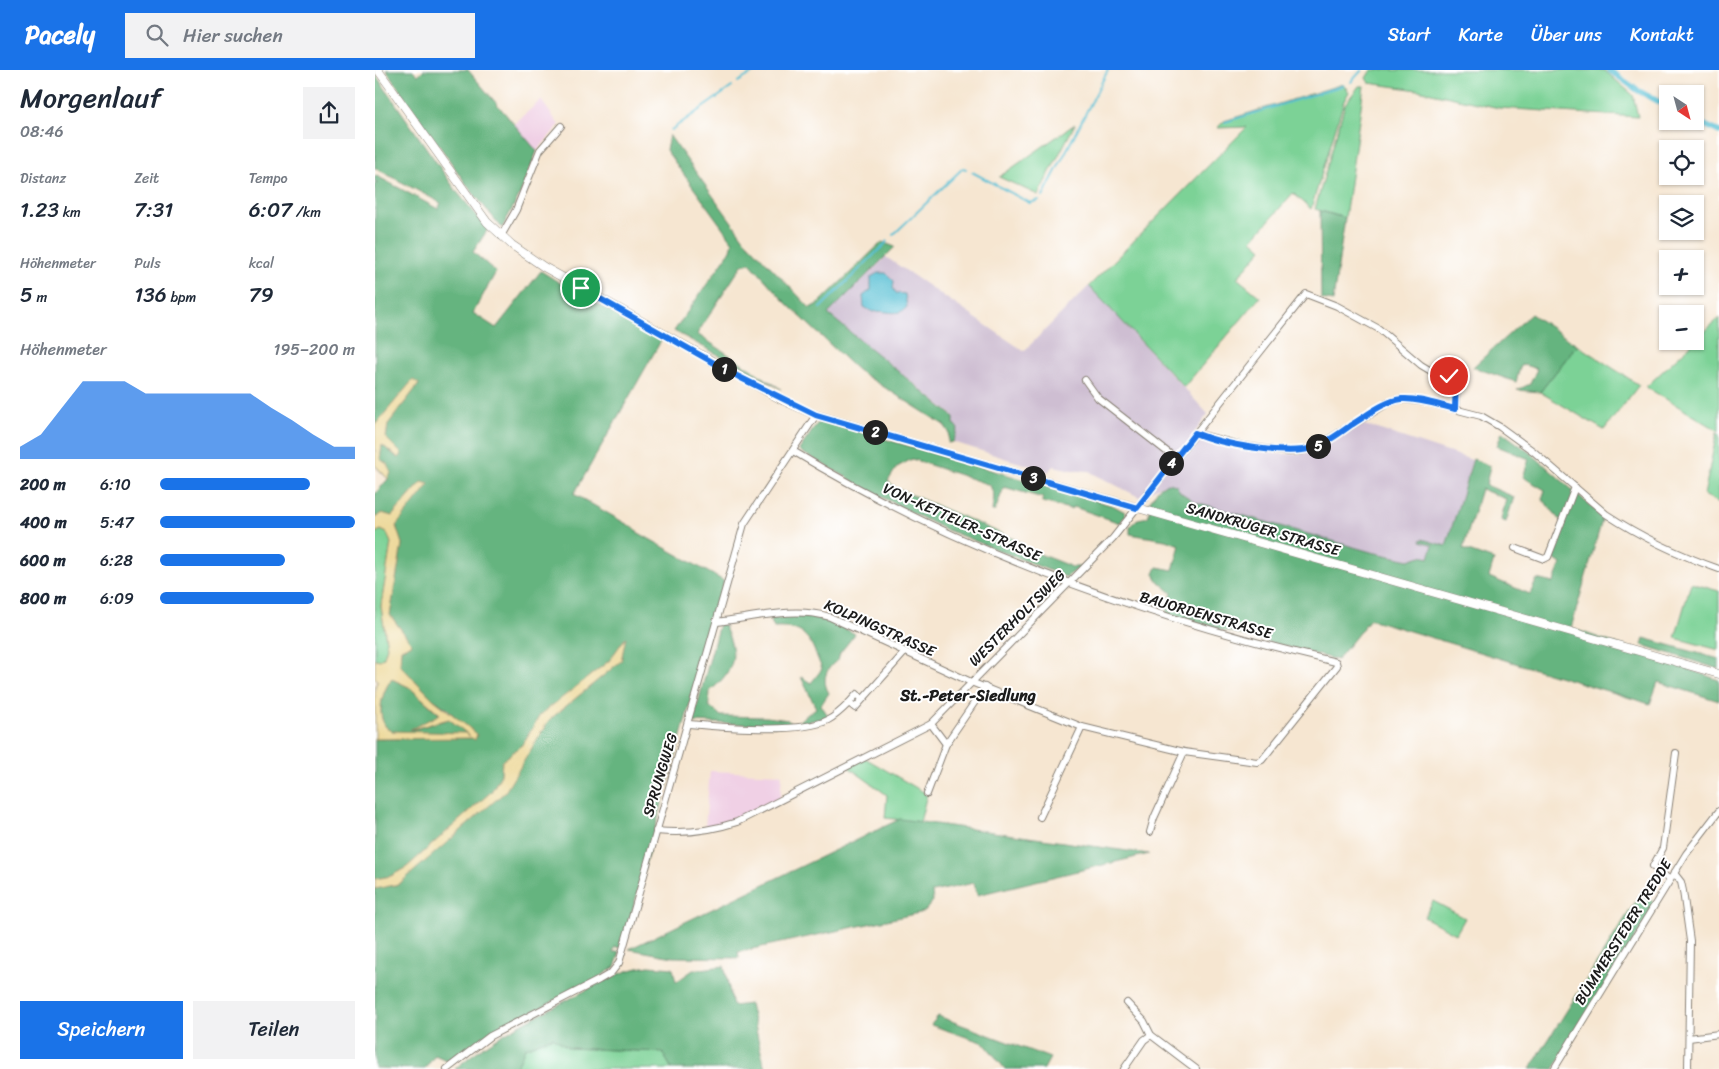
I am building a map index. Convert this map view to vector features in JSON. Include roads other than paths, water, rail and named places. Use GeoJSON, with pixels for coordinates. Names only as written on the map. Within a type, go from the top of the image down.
{"type":"FeatureCollection","features":[{"type":"Feature","properties":{"kind":"street","name":"SANDKRUGER STRASSE"},"geometry":{"type":"LineString","coordinates":[[378,70],[469,198],[501,236],[543,266],[739,377],[799,408],[816,415],[1137,508],[1719,674]]}},
{"type":"Feature","properties":{"kind":"street"},"geometry":{"type":"LineString","coordinates":[[501,236],[516,210],[540,150],[561,126]]}},
{"type":"Feature","properties":{"kind":"street","name":"WESTERHOLTSWEG"},"geometry":{"type":"LineString","coordinates":[[656,831],[690,832],[717,828],[737,822],[931,724],[1071,583],[1137,508],[1306,294],[1337,306],[1379,329],[1421,366],[1455,378],[1457,388],[1455,409]]}},
{"type":"Feature","properties":{"kind":"street"},"geometry":{"type":"LineString","coordinates":[[1085,380],[1098,398],[1175,458]]}},
{"type":"Feature","properties":{"kind":"street"},"geometry":{"type":"LineString","coordinates":[[1195,433],[1244,446],[1289,452],[1302,451],[1315,447],[1378,408],[1393,401],[1411,399],[1455,409],[1481,416],[1500,427],[1606,514],[1622,524],[1681,555],[1719,569]]}},
{"type":"Feature","properties":{"kind":"street","name":"SPRUNGWEG"},"geometry":{"type":"LineString","coordinates":[[447,1069],[490,1036],[599,980],[616,968],[625,948],[656,831],[689,724],[744,524],[753,507],[816,415]]}},
{"type":"Feature","properties":{"kind":"street","name":"VON-KETTELER-STRASSE"},"geometry":{"type":"LineString","coordinates":[[793,451],[883,501],[943,531],[1071,583]]}},
{"type":"Feature","properties":{"kind":"street"},"geometry":{"type":"LineString","coordinates":[[1549,566],[1546,558],[1575,487]]}},
{"type":"Feature","properties":{"kind":"street"},"geometry":{"type":"LineString","coordinates":[[1515,548],[1546,558]]}},
{"type":"Feature","properties":{"kind":"street","name":"BAUORDENSTRASSE"},"geometry":{"type":"LineString","coordinates":[[1071,583],[1192,626],[1337,664]]}},
{"type":"Feature","properties":{"kind":"street","name":"KOLPINGSTRASSE"},"geometry":{"type":"LineString","coordinates":[[716,622],[815,612],[830,617],[971,682],[1082,726],[1183,752],[1257,762],[1262,760],[1337,664]]}},
{"type":"Feature","properties":{"kind":"street"},"geometry":{"type":"LineString","coordinates":[[689,724],[786,728],[828,720],[849,703],[855,708],[905,652]]}},
{"type":"Feature","properties":{"kind":"street"},"geometry":{"type":"LineString","coordinates":[[927,794],[946,744],[985,687]]}},
{"type":"Feature","properties":{"kind":"street"},"geometry":{"type":"LineString","coordinates":[[931,724],[946,744]]}},
{"type":"Feature","properties":{"kind":"street"},"geometry":{"type":"LineString","coordinates":[[1040,818],[1082,726]]}},
{"type":"Feature","properties":{"kind":"street"},"geometry":{"type":"LineString","coordinates":[[1150,832],[1154,818],[1183,752]]}},
{"type":"Feature","properties":{"kind":"street"},"geometry":{"type":"LineString","coordinates":[[1670,880],[1653,866],[1663,848],[1676,753]]}},
{"type":"Feature","properties":{"kind":"street","name":"BÜMMERSTEDER TREDDE"},"geometry":{"type":"LineString","coordinates":[[1554,1069],[1674,873],[1719,812]]}},
{"type":"Feature","properties":{"kind":"street"},"geometry":{"type":"LineString","coordinates":[[1674,873],[1681,882],[1690,941],[1688,1069]]}},
{"type":"Feature","properties":{"kind":"street"},"geometry":{"type":"LineString","coordinates":[[1127,1002],[1144,1021],[1151,1034],[1196,1069]]}},
{"type":"Feature","properties":{"kind":"street"},"geometry":{"type":"LineString","coordinates":[[1124,1069],[1143,1040],[1151,1034]]}},
{"type":"Feature","properties":{"kind":"street"},"geometry":{"type":"LineString","coordinates":[[1689,1038],[1719,1034]]}},
{"type":"Feature","properties":{"kind":"water"},"geometry":{"type":"Polygon","coordinates":[[[878,273],[886,273],[894,281],[893,288],[896,293],[905,294],[907,307],[900,312],[873,312],[864,307],[863,296],[871,290],[871,277],[878,273]]]}},
{"type":"Feature","properties":{"kind":"waterway"},"geometry":{"type":"LineString","coordinates":[[738,82],[758,70]]}},
{"type":"Feature","properties":{"kind":"waterway"},"geometry":{"type":"LineString","coordinates":[[1043,196],[1108,70]]}},
{"type":"Feature","properties":{"kind":"waterway"},"geometry":{"type":"LineString","coordinates":[[1351,82],[1362,70]]}},
{"type":"Feature","properties":{"kind":"waterway"},"geometry":{"type":"LineString","coordinates":[[1609,70],[1637,90],[1659,102]]}},
{"type":"Feature","properties":{"kind":"waterway"},"geometry":{"type":"LineString","coordinates":[[1225,122],[1344,85]]}},
{"type":"Feature","properties":{"kind":"waterway"},"geometry":{"type":"LineString","coordinates":[[671,130],[732,87]]}},
{"type":"Feature","properties":{"kind":"waterway"},"geometry":{"type":"LineString","coordinates":[[1704,124],[1719,132]]}},
{"type":"Feature","properties":{"kind":"waterway"},"geometry":{"type":"LineString","coordinates":[[893,235],[963,168],[966,169]]}},
{"type":"Feature","properties":{"kind":"waterway"},"geometry":{"type":"LineString","coordinates":[[972,172],[1030,203],[1039,200]]}},
{"type":"Feature","properties":{"kind":"waterway"},"geometry":{"type":"LineString","coordinates":[[820,308],[888,241]]}},
{"type":"Feature","properties":{"kind":"district","name":"St.-Peter-Siedlung"},"geometry":{"type":"Point","coordinates":[968,695]}}]}
